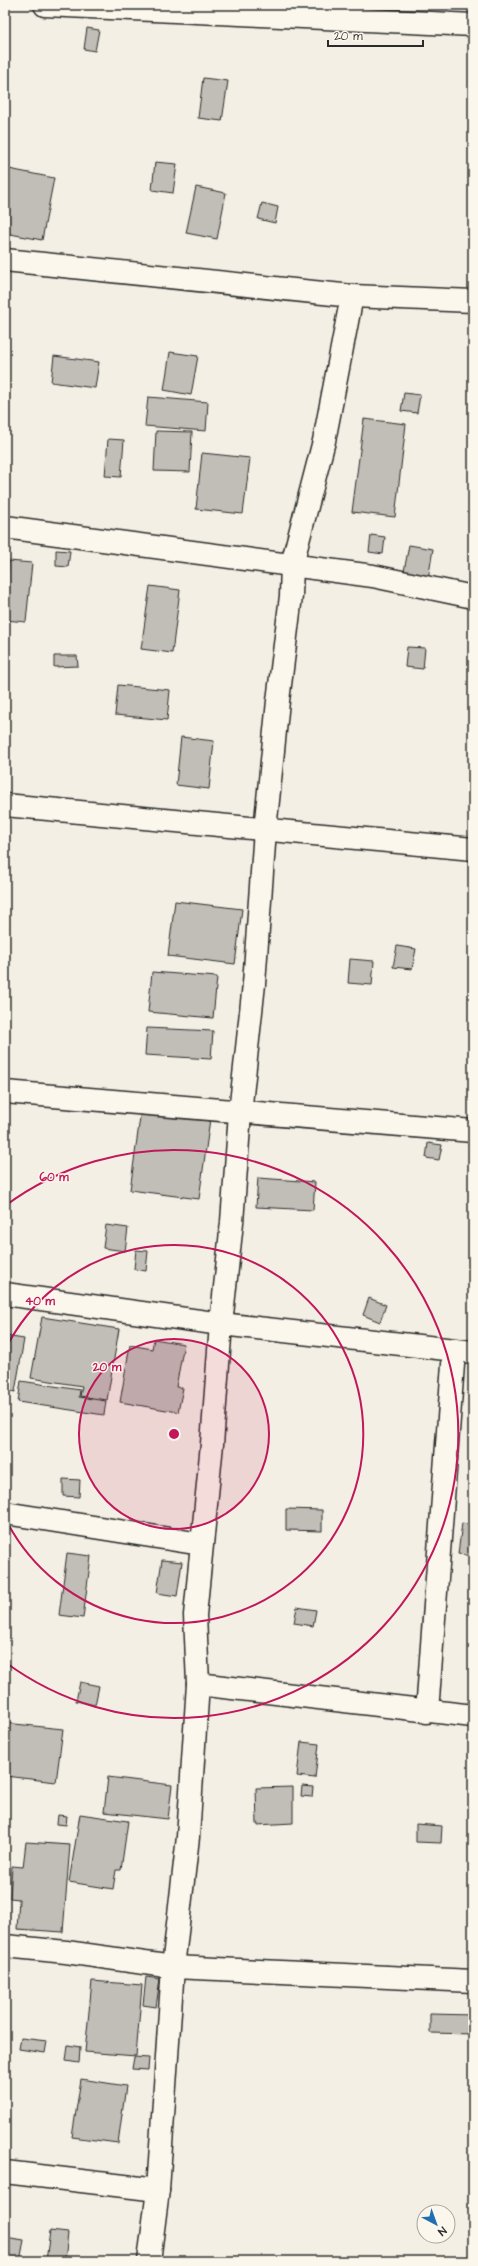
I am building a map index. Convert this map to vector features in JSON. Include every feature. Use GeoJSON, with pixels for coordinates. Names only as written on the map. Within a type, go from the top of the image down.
{"type":"FeatureCollection","features":[{"type":"Feature","properties":{"kind":"street"},"geometry":{"type":"LineString","coordinates":[[45,5],[473,25]]}},
{"type":"Feature","properties":{"kind":"street"},"geometry":{"type":"LineString","coordinates":[[5,260],[352,296],[473,301]]}},
{"type":"Feature","properties":{"kind":"street"},"geometry":{"type":"LineString","coordinates":[[149,2261],[158,2190],[173,1967],[188,1837],[198,1684],[195,1615],[212,1444],[221,1324],[232,1222],[240,1113],[254,984],[265,830],[278,701],[291,596],[292,564],[324,441],[352,296]]}},
{"type":"Feature","properties":{"kind":"street"},"geometry":{"type":"LineString","coordinates":[[5,527],[292,564],[373,576],[473,597]]}},
{"type":"Feature","properties":{"kind":"street"},"geometry":{"type":"LineString","coordinates":[[5,805],[473,849]]}},
{"type":"Feature","properties":{"kind":"street"},"geometry":{"type":"LineString","coordinates":[[5,1092],[240,1113],[473,1131]]}},
{"type":"Feature","properties":{"kind":"street"},"geometry":{"type":"LineString","coordinates":[[5,1294],[221,1324],[464,1352],[427,1712]]}},
{"type":"Feature","properties":{"kind":"street"},"geometry":{"type":"LineString","coordinates":[[5,1514],[201,1544]]}},
{"type":"Feature","properties":{"kind":"street"},"geometry":{"type":"LineString","coordinates":[[198,1684],[427,1712],[473,1716]]}},
{"type":"Feature","properties":{"kind":"street"},"geometry":{"type":"LineString","coordinates":[[5,1946],[66,1952],[173,1967],[473,1981]]}},
{"type":"Feature","properties":{"kind":"street"},"geometry":{"type":"LineString","coordinates":[[5,2172],[158,2190]]}},
{"type":"Feature","properties":{"kind":"building"},"geometry":{"type":"Polygon","coordinates":[[[87,28],[99,30],[95,51],[84,49],[87,28]]]}},
{"type":"Feature","properties":{"kind":"building"},"geometry":{"type":"Polygon","coordinates":[[[203,78],[228,81],[222,121],[198,118],[203,78]]]}},
{"type":"Feature","properties":{"kind":"building"},"geometry":{"type":"Polygon","coordinates":[[[155,162],[177,164],[173,193],[152,190],[155,162]]]}},
{"type":"Feature","properties":{"kind":"building"},"geometry":{"type":"Polygon","coordinates":[[[9,169],[54,178],[42,240],[5,233],[5,188],[9,169]]]}},
{"type":"Feature","properties":{"kind":"building"},"geometry":{"type":"Polygon","coordinates":[[[196,187],[226,193],[217,239],[186,233],[196,187]]]}},
{"type":"Feature","properties":{"kind":"building"},"geometry":{"type":"Polygon","coordinates":[[[262,203],[278,207],[275,223],[258,219],[262,203]]]}},
{"type":"Feature","properties":{"kind":"building"},"geometry":{"type":"Polygon","coordinates":[[[170,352],[198,356],[191,395],[164,390],[170,352]]]}},
{"type":"Feature","properties":{"kind":"building"},"geometry":{"type":"Polygon","coordinates":[[[54,356],[99,362],[95,388],[51,382],[54,356]]]}},
{"type":"Feature","properties":{"kind":"building"},"geometry":{"type":"Polygon","coordinates":[[[404,393],[420,395],[417,413],[401,411],[404,393]]]}},
{"type":"Feature","properties":{"kind":"building"},"geometry":{"type":"Polygon","coordinates":[[[148,397],[208,402],[206,431],[145,426],[148,397]]]}},
{"type":"Feature","properties":{"kind":"building"},"geometry":{"type":"Polygon","coordinates":[[[364,419],[406,424],[395,517],[352,512],[364,419]]]}},
{"type":"Feature","properties":{"kind":"building"},"geometry":{"type":"Polygon","coordinates":[[[156,431],[192,432],[190,472],[154,471],[156,431]]]}},
{"type":"Feature","properties":{"kind":"building"},"geometry":{"type":"Polygon","coordinates":[[[108,439],[124,440],[121,477],[105,476],[108,439]]]}},
{"type":"Feature","properties":{"kind":"building"},"geometry":{"type":"Polygon","coordinates":[[[202,453],[250,458],[243,514],[196,509],[202,453]]]}},
{"type":"Feature","properties":{"kind":"building"},"geometry":{"type":"Polygon","coordinates":[[[371,535],[385,537],[383,554],[369,552],[371,535]]]}},
{"type":"Feature","properties":{"kind":"building"},"geometry":{"type":"Polygon","coordinates":[[[409,545],[433,549],[427,586],[402,582],[409,545]]]}},
{"type":"Feature","properties":{"kind":"building"},"geometry":{"type":"Polygon","coordinates":[[[56,550],[70,551],[68,567],[56,566],[56,550]]]}},
{"type":"Feature","properties":{"kind":"building"},"geometry":{"type":"Polygon","coordinates":[[[9,561],[32,563],[26,622],[5,620],[5,597],[9,561]]]}},
{"type":"Feature","properties":{"kind":"building"},"geometry":{"type":"Polygon","coordinates":[[[150,586],[180,590],[172,653],[141,649],[150,586]]]}},
{"type":"Feature","properties":{"kind":"building"},"geometry":{"type":"Polygon","coordinates":[[[407,647],[425,648],[423,669],[405,667],[407,647]]]}},
{"type":"Feature","properties":{"kind":"building"},"geometry":{"type":"Polygon","coordinates":[[[54,656],[77,656],[78,666],[54,667],[54,656]]]}},
{"type":"Feature","properties":{"kind":"building"},"geometry":{"type":"Polygon","coordinates":[[[118,685],[170,690],[167,720],[115,715],[118,685]]]}},
{"type":"Feature","properties":{"kind":"building"},"geometry":{"type":"Polygon","coordinates":[[[181,737],[214,741],[209,789],[176,785],[181,737]]]}},
{"type":"Feature","properties":{"kind":"building"},"geometry":{"type":"Polygon","coordinates":[[[175,901],[242,909],[235,964],[168,956],[175,901]]]}},
{"type":"Feature","properties":{"kind":"building"},"geometry":{"type":"Polygon","coordinates":[[[397,946],[416,949],[412,969],[393,967],[397,946]]]}},
{"type":"Feature","properties":{"kind":"building"},"geometry":{"type":"Polygon","coordinates":[[[350,959],[374,961],[372,985],[348,983],[350,959]]]}},
{"type":"Feature","properties":{"kind":"building"},"geometry":{"type":"Polygon","coordinates":[[[152,972],[217,977],[213,1018],[148,1012],[152,972]]]}},
{"type":"Feature","properties":{"kind":"building"},"geometry":{"type":"Polygon","coordinates":[[[147,1028],[213,1031],[211,1059],[145,1055],[147,1028]]]}},
{"type":"Feature","properties":{"kind":"building"},"geometry":{"type":"Polygon","coordinates":[[[141,1110],[210,1119],[199,1199],[130,1190],[141,1110]]]}},
{"type":"Feature","properties":{"kind":"building"},"geometry":{"type":"Polygon","coordinates":[[[428,1143],[442,1145],[439,1160],[426,1158],[428,1143]]]}},
{"type":"Feature","properties":{"kind":"building"},"geometry":{"type":"Polygon","coordinates":[[[258,1178],[315,1182],[313,1210],[256,1207],[258,1178]]]}},
{"type":"Feature","properties":{"kind":"building"},"geometry":{"type":"Polygon","coordinates":[[[106,1225],[128,1228],[125,1251],[103,1248],[106,1225]]]}},
{"type":"Feature","properties":{"kind":"building"},"geometry":{"type":"Polygon","coordinates":[[[136,1250],[148,1251],[146,1271],[134,1269],[136,1250]]]}},
{"type":"Feature","properties":{"kind":"building"},"geometry":{"type":"Polygon","coordinates":[[[369,1298],[386,1305],[380,1322],[363,1315],[369,1298]]]}},
{"type":"Feature","properties":{"kind":"building"},"geometry":{"type":"Polygon","coordinates":[[[42,1317],[119,1329],[107,1400],[80,1396],[82,1386],[31,1378],[42,1317]]]}},
{"type":"Feature","properties":{"kind":"building"},"geometry":{"type":"Polygon","coordinates":[[[5,1336],[24,1339],[15,1392],[5,1390],[5,1336]]]}},
{"type":"Feature","properties":{"kind":"building"},"geometry":{"type":"Polygon","coordinates":[[[154,1339],[184,1344],[176,1387],[183,1388],[178,1412],[120,1402],[130,1345],[152,1349],[154,1339]]]}},
{"type":"Feature","properties":{"kind":"building"},"geometry":{"type":"Polygon","coordinates":[[[21,1381],[80,1390],[79,1397],[106,1401],[104,1415],[18,1402],[21,1381]]]}},
{"type":"Feature","properties":{"kind":"building"},"geometry":{"type":"Polygon","coordinates":[[[63,1479],[80,1480],[79,1497],[63,1496],[63,1479]]]}},
{"type":"Feature","properties":{"kind":"building"},"geometry":{"type":"Polygon","coordinates":[[[286,1509],[322,1510],[322,1531],[286,1530],[286,1509]]]}},
{"type":"Feature","properties":{"kind":"building"},"geometry":{"type":"Polygon","coordinates":[[[462,1523],[473,1525],[473,1556],[458,1554],[462,1523]]]}},
{"type":"Feature","properties":{"kind":"building"},"geometry":{"type":"Polygon","coordinates":[[[67,1553],[91,1556],[83,1618],[59,1615],[67,1553]]]}},
{"type":"Feature","properties":{"kind":"building"},"geometry":{"type":"Polygon","coordinates":[[[162,1560],[182,1562],[177,1596],[157,1593],[162,1560]]]}},
{"type":"Feature","properties":{"kind":"building"},"geometry":{"type":"Polygon","coordinates":[[[297,1607],[316,1610],[313,1626],[294,1623],[297,1607]]]}},
{"type":"Feature","properties":{"kind":"building"},"geometry":{"type":"Polygon","coordinates":[[[80,1682],[99,1686],[95,1705],[76,1701],[80,1682]]]}},
{"type":"Feature","properties":{"kind":"building"},"geometry":{"type":"Polygon","coordinates":[[[5,1723],[63,1729],[56,1782],[5,1776],[5,1723]]]}},
{"type":"Feature","properties":{"kind":"building"},"geometry":{"type":"Polygon","coordinates":[[[301,1742],[319,1744],[315,1778],[297,1776],[301,1742]]]}},
{"type":"Feature","properties":{"kind":"building"},"geometry":{"type":"Polygon","coordinates":[[[108,1777],[172,1785],[168,1819],[104,1812],[108,1777]]]}},
{"type":"Feature","properties":{"kind":"building"},"geometry":{"type":"Polygon","coordinates":[[[302,1786],[313,1787],[312,1797],[301,1796],[302,1786]]]}},
{"type":"Feature","properties":{"kind":"building"},"geometry":{"type":"Polygon","coordinates":[[[293,1787],[293,1823],[257,1825],[256,1788],[293,1787]]]}},
{"type":"Feature","properties":{"kind":"building"},"geometry":{"type":"Polygon","coordinates":[[[80,1814],[128,1821],[121,1870],[116,1870],[113,1889],[69,1882],[80,1814]]]}},
{"type":"Feature","properties":{"kind":"building"},"geometry":{"type":"Polygon","coordinates":[[[58,1815],[67,1816],[66,1825],[57,1824],[58,1815]]]}},
{"type":"Feature","properties":{"kind":"building"},"geometry":{"type":"Polygon","coordinates":[[[416,1824],[442,1826],[441,1843],[416,1842],[416,1824]]]}},
{"type":"Feature","properties":{"kind":"building"},"geometry":{"type":"Polygon","coordinates":[[[26,1842],[70,1845],[63,1932],[17,1929],[19,1899],[10,1898],[12,1866],[23,1867],[26,1842]]]}},
{"type":"Feature","properties":{"kind":"building"},"geometry":{"type":"Polygon","coordinates":[[[146,1977],[160,1979],[156,2007],[143,2005],[146,1977]]]}},
{"type":"Feature","properties":{"kind":"building"},"geometry":{"type":"Polygon","coordinates":[[[92,1981],[142,1985],[136,2056],[85,2052],[92,1981]]]}},
{"type":"Feature","properties":{"kind":"building"},"geometry":{"type":"Polygon","coordinates":[[[430,2014],[473,2015],[473,2034],[430,2033],[430,2014]]]}},
{"type":"Feature","properties":{"kind":"building"},"geometry":{"type":"Polygon","coordinates":[[[21,2038],[47,2041],[45,2053],[19,2049],[21,2038]]]}},
{"type":"Feature","properties":{"kind":"building"},"geometry":{"type":"Polygon","coordinates":[[[68,2045],[80,2047],[79,2063],[66,2061],[68,2045]]]}},
{"type":"Feature","properties":{"kind":"building"},"geometry":{"type":"Polygon","coordinates":[[[134,2057],[149,2058],[148,2070],[132,2069],[134,2057]]]}},
{"type":"Feature","properties":{"kind":"building"},"geometry":{"type":"Polygon","coordinates":[[[81,2079],[126,2086],[118,2143],[72,2137],[81,2079]]]}},
{"type":"Feature","properties":{"kind":"building"},"geometry":{"type":"Polygon","coordinates":[[[50,2231],[68,2233],[65,2261],[46,2261],[50,2231]]]}},
{"type":"Feature","properties":{"kind":"building"},"geometry":{"type":"Polygon","coordinates":[[[5,2237],[24,2240],[20,2261],[5,2261],[5,2237]]]}}]}
